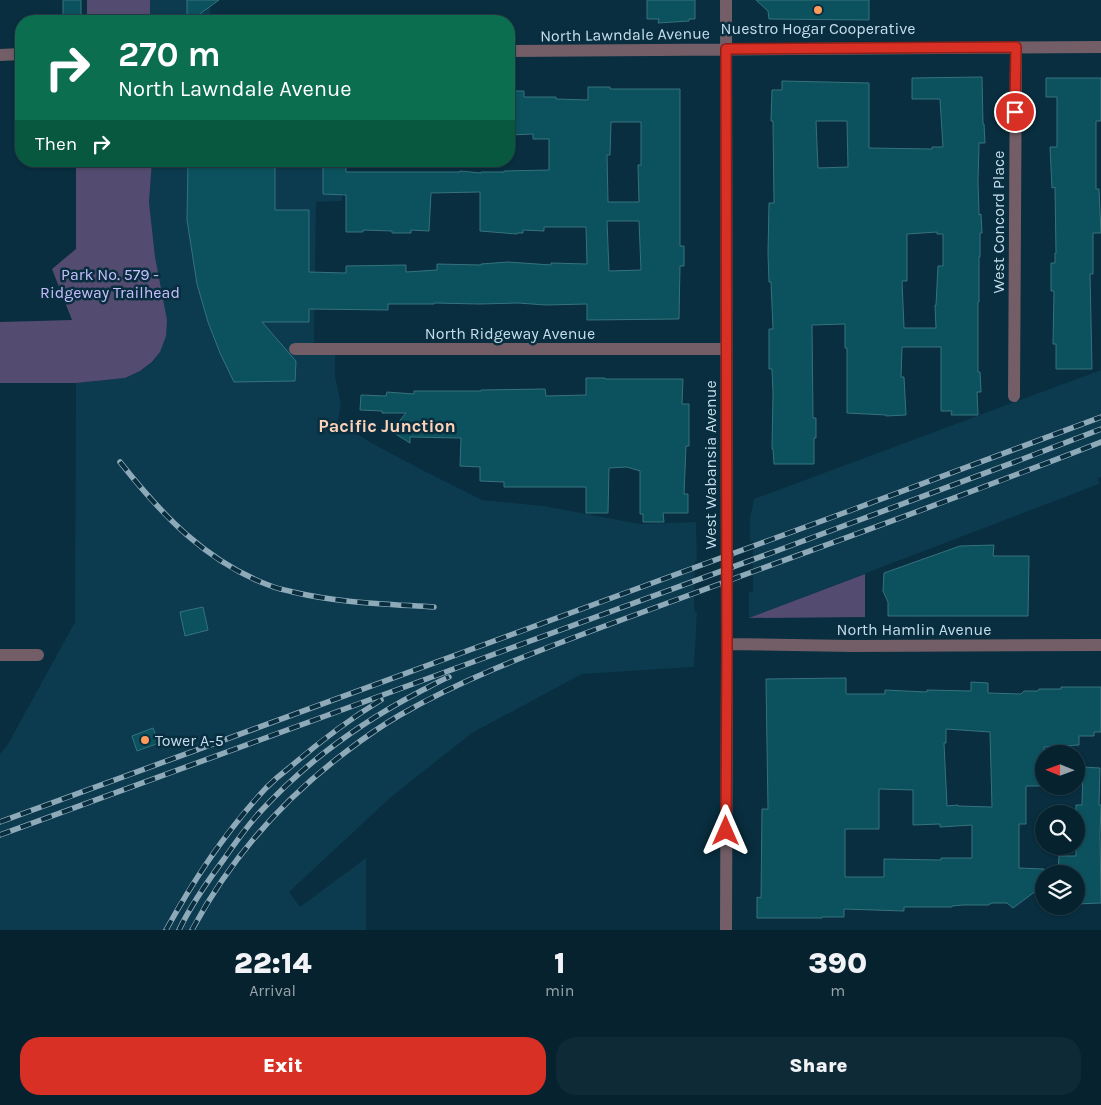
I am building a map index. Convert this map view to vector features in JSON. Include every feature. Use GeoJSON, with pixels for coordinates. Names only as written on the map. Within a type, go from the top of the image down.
{"type":"FeatureCollection","features":[{"type":"Feature","properties":{"kind":"street","name":"West Wabansia Avenue"},"geometry":{"type":"LineString","coordinates":[[726,0],[726,930]]}},
{"type":"Feature","properties":{"kind":"street","name":"West Concord Place"},"geometry":{"type":"LineString","coordinates":[[1014,396],[1016,47]]}},
{"type":"Feature","properties":{"kind":"street","name":"North Lawndale Avenue"},"geometry":{"type":"LineString","coordinates":[[515,52],[1101,47]]}},
{"type":"Feature","properties":{"kind":"street"},"geometry":{"type":"LineString","coordinates":[[0,55],[15,54]]}},
{"type":"Feature","properties":{"kind":"street","name":"North Ridgeway Avenue"},"geometry":{"type":"LineString","coordinates":[[295,349],[726,349]]}},
{"type":"Feature","properties":{"kind":"street","name":"North Hamlin Avenue"},"geometry":{"type":"LineString","coordinates":[[727,644],[833,646],[1101,645]]}},
{"type":"Feature","properties":{"kind":"street"},"geometry":{"type":"LineString","coordinates":[[0,655],[38,655]]}},
{"type":"Feature","properties":{"kind":"shaded area"},"geometry":{"type":"Polygon","coordinates":[[[150,0],[210,0],[210,15],[150,15],[150,0]]]}},
{"type":"Feature","properties":{"kind":"shaded area"},"geometry":{"type":"Polygon","coordinates":[[[152,167],[343,167],[342,201],[316,202],[314,348],[335,349],[335,376],[341,404],[338,421],[368,441],[482,500],[544,506],[640,524],[696,522],[697,561],[695,562],[694,606],[695,613],[697,612],[694,667],[582,674],[472,733],[391,797],[289,892],[300,907],[366,858],[366,930],[0,930],[0,754],[8,744],[75,622],[76,383],[125,378],[153,362],[160,352],[155,257],[149,202],[152,167]]]}},
{"type":"Feature","properties":{"kind":"shaded area"},"geometry":{"type":"Polygon","coordinates":[[[1101,370],[1101,477],[1098,478],[1099,484],[749,618],[749,592],[753,591],[753,541],[750,542],[750,518],[754,499],[1101,370]]]}},
{"type":"Feature","properties":{"kind":"green space"},"geometry":{"type":"Polygon","coordinates":[[[87,0],[150,0],[150,15],[87,15],[87,0]]]}},
{"type":"Feature","properties":{"kind":"green space","name":"Park No. 579 - Ridgeway Trailhead"},"geometry":{"type":"Polygon","coordinates":[[[76,167],[152,167],[149,202],[155,257],[167,320],[166,336],[160,352],[152,362],[140,371],[125,378],[76,383],[0,383],[0,322],[72,320],[52,269],[76,249],[76,167]]]}},
{"type":"Feature","properties":{"kind":"green space"},"geometry":{"type":"Polygon","coordinates":[[[865,574],[865,617],[749,618],[865,574]]]}},
{"type":"Feature","properties":{"kind":"building"},"geometry":{"type":"Polygon","coordinates":[[[63,0],[81,0],[81,15],[63,15],[63,0]]]}},
{"type":"Feature","properties":{"kind":"building"},"geometry":{"type":"Polygon","coordinates":[[[187,0],[219,0],[198,15],[187,15],[187,0]]]}},
{"type":"Feature","properties":{"kind":"building"},"geometry":{"type":"Polygon","coordinates":[[[647,0],[695,0],[695,19],[658,23],[659,19],[647,19],[647,0]]]}},
{"type":"Feature","properties":{"kind":"building","name":"Nuestro Hogar Cooperative"},"geometry":{"type":"Polygon","coordinates":[[[756,0],[869,0],[869,20],[769,19],[768,11],[756,0]]]}},
{"type":"Feature","properties":{"kind":"building"},"geometry":{"type":"Polygon","coordinates":[[[982,77],[985,143],[979,143],[979,215],[981,214],[982,233],[980,233],[978,302],[978,372],[980,372],[981,392],[977,392],[978,415],[951,415],[952,411],[941,411],[941,347],[902,347],[901,377],[904,377],[906,415],[886,416],[847,413],[845,324],[812,325],[813,418],[816,418],[814,464],[774,464],[772,449],[772,369],[769,369],[769,329],[773,329],[768,254],[769,203],[774,203],[773,121],[771,121],[772,90],[782,90],[782,81],[869,83],[869,148],[932,149],[932,147],[943,147],[940,99],[912,99],[912,78],[982,77]],[[816,121],[818,168],[848,167],[847,121],[816,121]],[[937,232],[907,234],[907,281],[902,281],[904,328],[936,328],[935,305],[938,266],[943,266],[943,234],[937,234],[937,232]]]}},
{"type":"Feature","properties":{"kind":"building"},"geometry":{"type":"Polygon","coordinates":[[[1046,78],[1101,78],[1101,121],[1096,121],[1096,189],[1099,189],[1101,233],[1093,233],[1093,274],[1090,274],[1092,369],[1056,369],[1056,344],[1053,344],[1054,291],[1051,291],[1051,263],[1055,263],[1056,253],[1055,187],[1052,188],[1050,147],[1057,147],[1057,97],[1046,97],[1046,78]]]}},
{"type":"Feature","properties":{"kind":"building"},"geometry":{"type":"Polygon","coordinates":[[[588,87],[610,87],[610,89],[680,89],[680,246],[684,246],[684,266],[680,266],[679,319],[587,320],[587,304],[434,303],[388,304],[388,310],[309,309],[309,322],[262,322],[296,361],[295,381],[234,382],[208,322],[197,284],[187,220],[188,167],[275,167],[275,210],[309,210],[309,272],[346,273],[346,266],[406,265],[406,272],[437,270],[437,264],[481,265],[508,262],[551,265],[551,263],[587,264],[586,227],[544,227],[544,231],[523,230],[523,233],[517,234],[480,231],[480,192],[431,193],[429,231],[411,230],[411,233],[363,230],[363,232],[346,232],[346,195],[323,194],[323,167],[346,167],[346,172],[460,171],[481,173],[549,170],[549,139],[533,139],[533,134],[515,135],[515,91],[524,91],[524,97],[556,97],[556,99],[588,100],[588,87]],[[611,122],[610,155],[607,155],[608,202],[639,202],[638,165],[641,165],[641,122],[611,122]],[[607,221],[609,271],[641,270],[639,221],[607,221]]]}},
{"type":"Feature","properties":{"kind":"building"},"geometry":{"type":"Polygon","coordinates":[[[586,378],[683,379],[682,404],[689,404],[689,446],[686,446],[684,494],[688,494],[688,513],[663,513],[664,522],[643,522],[643,514],[640,514],[640,471],[627,467],[609,468],[608,513],[586,513],[586,487],[504,487],[504,482],[480,481],[480,467],[460,466],[461,438],[410,437],[410,443],[391,431],[406,413],[382,413],[382,411],[360,410],[361,395],[386,396],[387,392],[414,394],[414,391],[545,389],[546,396],[586,395],[586,378]]]}},
{"type":"Feature","properties":{"kind":"building"},"geometry":{"type":"Polygon","coordinates":[[[994,545],[993,556],[1029,556],[1028,616],[888,616],[888,602],[883,591],[884,573],[960,546],[994,545]]]}},
{"type":"Feature","properties":{"kind":"building"},"geometry":{"type":"Polygon","coordinates":[[[203,607],[208,630],[185,636],[180,612],[203,607]]]}},
{"type":"Feature","properties":{"kind":"building"},"geometry":{"type":"Polygon","coordinates":[[[846,678],[846,694],[885,694],[885,690],[927,692],[927,690],[971,691],[971,682],[988,683],[988,693],[1021,694],[1024,691],[1061,689],[1061,687],[1101,687],[1101,732],[1094,732],[1094,736],[1079,736],[1079,745],[1035,745],[1035,786],[1026,786],[1026,824],[1019,824],[1019,868],[1035,869],[1035,892],[1013,908],[1007,903],[992,903],[988,905],[952,907],[904,907],[904,911],[844,909],[844,917],[757,918],[757,897],[761,898],[762,809],[768,809],[766,679],[846,678]],[[946,729],[946,743],[944,743],[947,806],[992,807],[990,732],[946,729]],[[879,789],[879,829],[845,829],[845,877],[884,877],[884,859],[941,860],[941,858],[972,858],[972,825],[940,827],[940,824],[913,825],[913,790],[879,789]]]}},
{"type":"Feature","properties":{"kind":"building","name":"Tower A-5"},"geometry":{"type":"Polygon","coordinates":[[[153,728],[159,743],[137,751],[132,736],[153,728]]]}},
{"type":"Feature","properties":{"kind":"building"},"geometry":{"type":"Polygon","coordinates":[[[1085,767],[1100,768],[1101,903],[1085,904],[1085,865],[1058,865],[1059,856],[1085,855],[1085,805],[1082,805],[1082,795],[1085,795],[1085,767]]]}},
{"type":"Feature","properties":{"kind":"railway"},"geometry":{"type":"LineString","coordinates":[[0,822],[1101,417]]}},
{"type":"Feature","properties":{"kind":"railway"},"geometry":{"type":"LineString","coordinates":[[0,835],[779,550],[1101,429]]}},
{"type":"Feature","properties":{"kind":"railway"},"geometry":{"type":"LineString","coordinates":[[192,930],[223,879],[241,855],[301,789],[353,746],[386,723],[423,702],[471,679],[544,649],[963,495],[1101,442]]}},
{"type":"Feature","properties":{"kind":"railway"},"geometry":{"type":"LineString","coordinates":[[120,462],[152,500],[187,535],[226,564],[248,576],[276,588],[310,596],[434,607]]}},
{"type":"Feature","properties":{"kind":"railway"},"geometry":{"type":"LineString","coordinates":[[179,930],[211,876],[241,835],[261,811],[296,776],[355,730],[397,704],[449,677]]}},
{"type":"Feature","properties":{"kind":"railway"},"geometry":{"type":"LineString","coordinates":[[166,930],[212,856],[251,804],[280,775],[322,741],[381,700]]}},
{"type":"Feature","properties":{"kind":"place","name":"Nuestro Hogar Cooperative"},"geometry":{"type":"Point","coordinates":[818,10]}},
{"type":"Feature","properties":{"kind":"place","name":"Tower A-5"},"geometry":{"type":"Point","coordinates":[145,740]}},
{"type":"Feature","properties":{"kind":"district","name":"Pacific Junction"},"geometry":{"type":"Point","coordinates":[387,426]}},
{"type":"Feature","properties":{"kind":"route"},"geometry":{"type":"LineString","coordinates":[[726,831],[726,49],[1016,47],[1015,112]]}}]}
